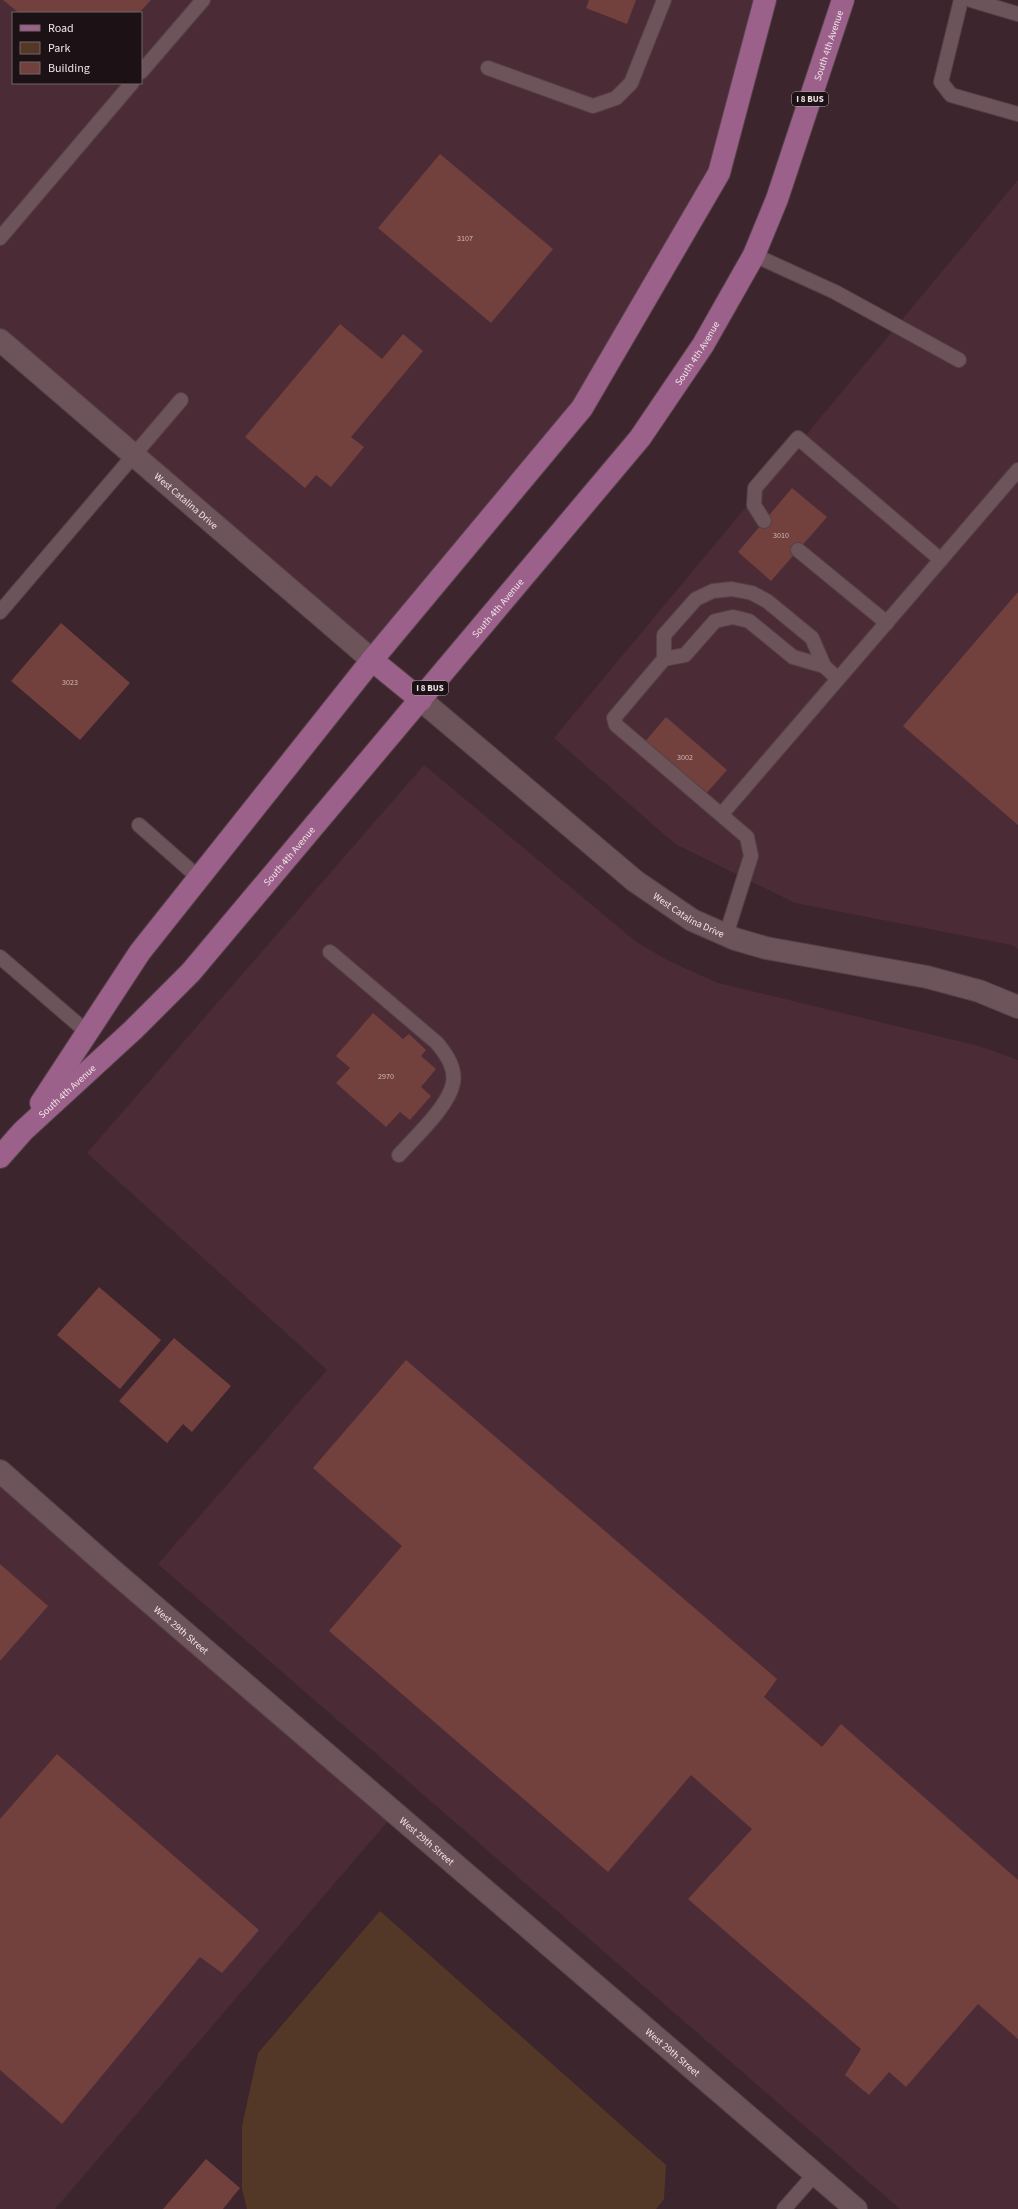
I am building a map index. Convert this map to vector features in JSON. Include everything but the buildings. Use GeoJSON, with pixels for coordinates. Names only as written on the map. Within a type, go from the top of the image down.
{"type":"FeatureCollection","features":[{"type":"Feature","properties":{"kind":"main road","name":"South 4th Avenue"},"geometry":{"type":"LineString","coordinates":[[23,1131],[140,952],[372,660],[586,401],[720,173],[765,0]]}},
{"type":"Feature","properties":{"kind":"main road","name":"South 4th Avenue"},"geometry":{"type":"LineString","coordinates":[[0,1157],[23,1131],[133,1030],[191,972],[640,438],[703,345],[754,255],[776,199],[843,0]]}},
{"type":"Feature","properties":{"kind":"main road"},"geometry":{"type":"LineString","coordinates":[[372,660],[421,700]]}},
{"type":"Feature","properties":{"kind":"street","name":"West Catalina Drive"},"geometry":{"type":"LineString","coordinates":[[0,340],[372,660]]}},
{"type":"Feature","properties":{"kind":"street","name":"West Catalina Drive"},"geometry":{"type":"LineString","coordinates":[[421,700],[635,881],[692,920],[726,935],[766,948],[927,977],[979,991],[1018,1007]]}},
{"type":"Feature","properties":{"kind":"street","name":"West 29th Street"},"geometry":{"type":"LineString","coordinates":[[0,1471],[856,2209]]}},
{"type":"Feature","properties":{"kind":"lane"},"geometry":{"type":"LineString","coordinates":[[142,71],[202,0]]}},
{"type":"Feature","properties":{"kind":"lane"},"geometry":{"type":"LineString","coordinates":[[488,68],[593,106],[616,98],[631,83],[664,0]]}},
{"type":"Feature","properties":{"kind":"lane"},"geometry":{"type":"LineString","coordinates":[[961,0],[941,82],[951,95],[1018,114]]}},
{"type":"Feature","properties":{"kind":"lane"},"geometry":{"type":"LineString","coordinates":[[970,0],[1018,14]]}},
{"type":"Feature","properties":{"kind":"lane"},"geometry":{"type":"LineString","coordinates":[[0,238],[131,84]]}},
{"type":"Feature","properties":{"kind":"lane"},"geometry":{"type":"LineString","coordinates":[[754,255],[834,292],[959,360]]}},
{"type":"Feature","properties":{"kind":"lane"},"geometry":{"type":"LineString","coordinates":[[0,612],[181,400]]}},
{"type":"Feature","properties":{"kind":"lane"},"geometry":{"type":"LineString","coordinates":[[764,521],[754,505],[755,488],[798,438],[941,560]]}},
{"type":"Feature","properties":{"kind":"lane"},"geometry":{"type":"LineString","coordinates":[[721,815],[1018,470]]}},
{"type":"Feature","properties":{"kind":"lane"},"geometry":{"type":"LineString","coordinates":[[798,550],[887,623]]}},
{"type":"Feature","properties":{"kind":"lane"},"geometry":{"type":"LineString","coordinates":[[664,659],[664,635],[696,599],[713,590],[732,589],[752,593],[767,601],[812,638],[824,666],[838,679]]}},
{"type":"Feature","properties":{"kind":"lane"},"geometry":{"type":"LineString","coordinates":[[726,935],[751,856],[746,837],[616,725],[614,718],[664,659],[685,655],[715,621],[733,617],[749,621],[793,657],[824,666]]}},
{"type":"Feature","properties":{"kind":"lane"},"geometry":{"type":"LineString","coordinates":[[139,825],[199,878]]}},
{"type":"Feature","properties":{"kind":"lane"},"geometry":{"type":"LineString","coordinates":[[330,952],[437,1044],[449,1058],[454,1082],[446,1100],[399,1155]]}},
{"type":"Feature","properties":{"kind":"lane"},"geometry":{"type":"LineString","coordinates":[[0,957],[88,1033]]}},
{"type":"Feature","properties":{"kind":"lane"},"geometry":{"type":"LineString","coordinates":[[784,2209],[815,2174]]}},
{"type":"Feature","properties":{"kind":"shaded area"},"geometry":{"type":"Polygon","coordinates":[[[0,0],[765,0],[719,173],[582,408],[372,660],[0,340],[0,0]]]}},
{"type":"Feature","properties":{"kind":"shaded area"},"geometry":{"type":"Polygon","coordinates":[[[1018,180],[1018,949],[1012,945],[795,903],[675,844],[554,738],[1018,180]]]}},
{"type":"Feature","properties":{"kind":"shaded area"},"geometry":{"type":"Polygon","coordinates":[[[424,765],[635,941],[669,961],[718,983],[979,1046],[1018,1060],[1018,2209],[900,2209],[158,1564],[327,1370],[87,1153],[424,765]]]}},
{"type":"Feature","properties":{"kind":"shaded area"},"geometry":{"type":"Polygon","coordinates":[[[0,1469],[395,1813],[55,2209],[0,2209],[0,1469]]]}},
{"type":"Feature","properties":{"kind":"green space"},"geometry":{"type":"Polygon","coordinates":[[[380,1911],[666,2165],[664,2199],[656,2209],[247,2209],[242,2189],[242,2126],[258,2053],[380,1911]]]}}]}
